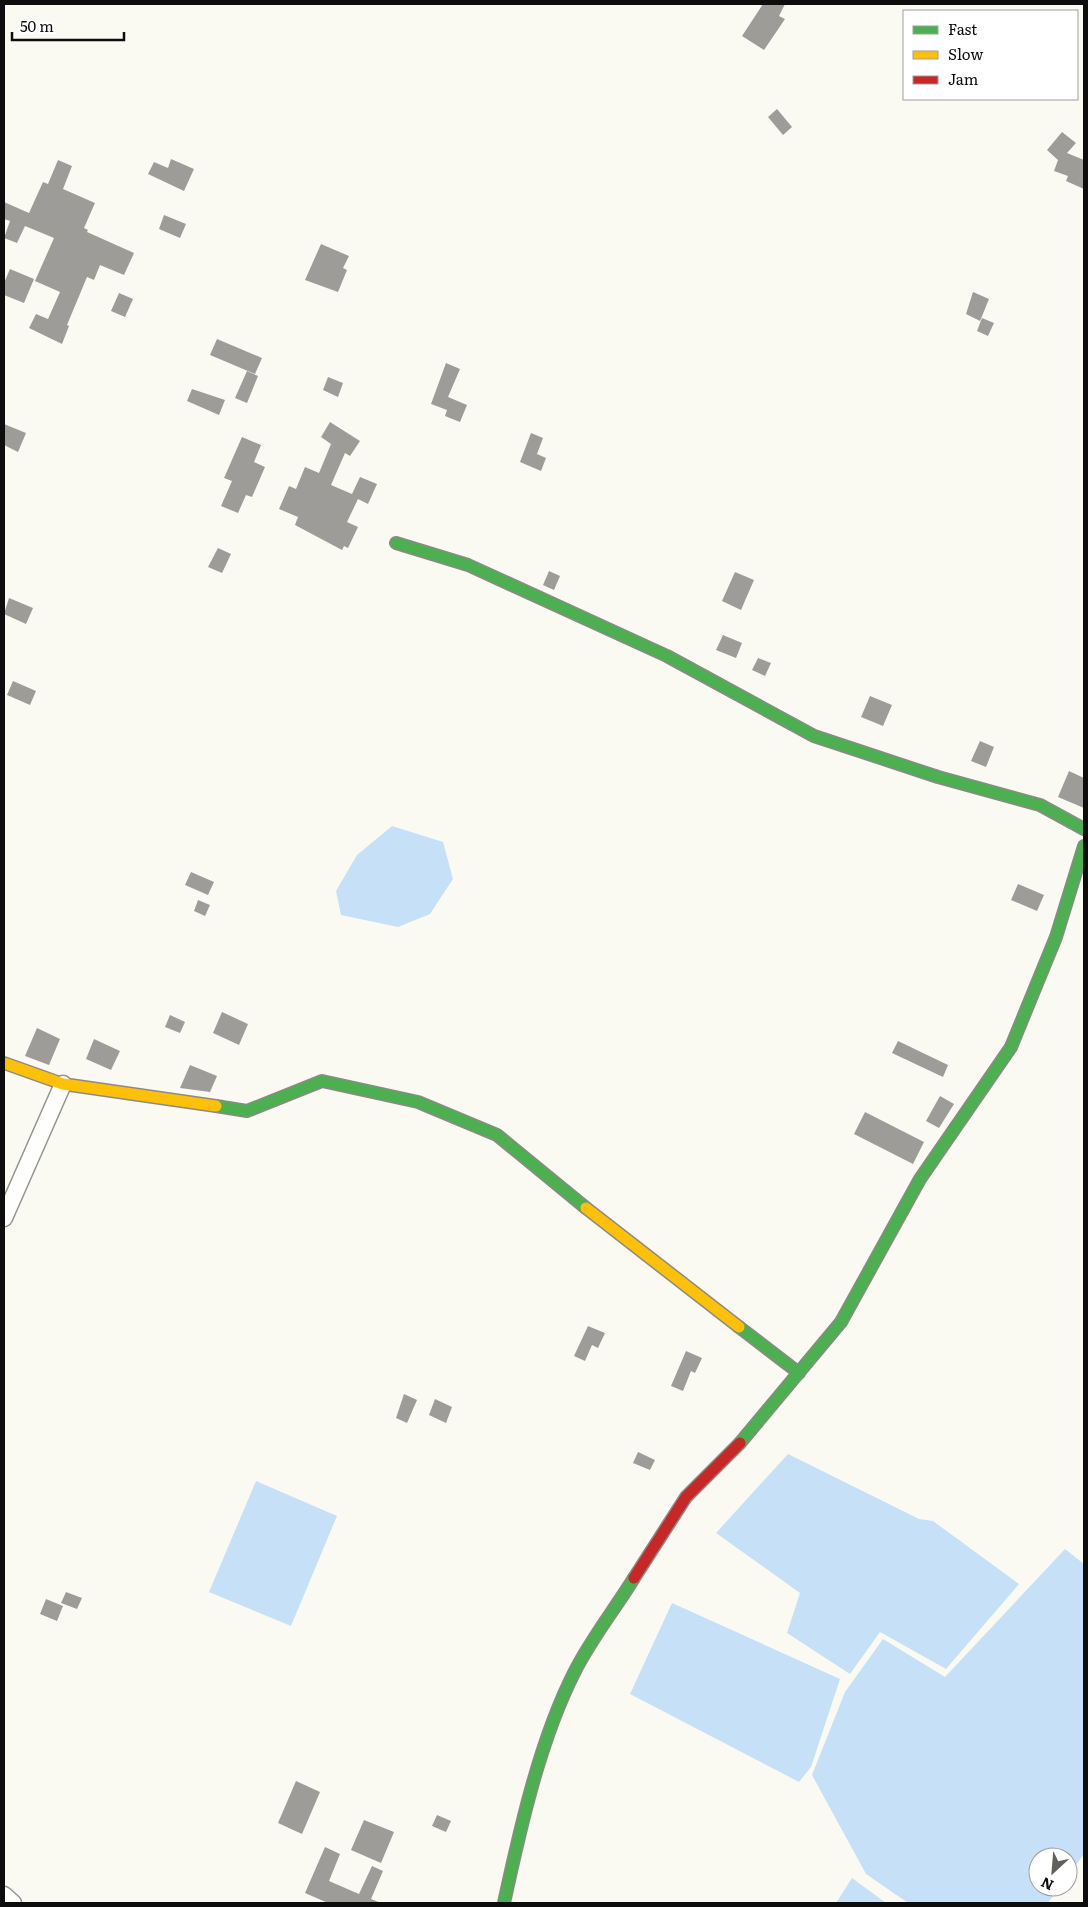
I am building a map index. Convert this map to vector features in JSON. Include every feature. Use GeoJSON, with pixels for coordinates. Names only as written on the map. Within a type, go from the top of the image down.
{"type":"FeatureCollection","features":[{"type":"Feature","properties":{"kind":"street"},"geometry":{"type":"LineString","coordinates":[[396,543],[468,565],[667,656],[814,736],[938,777],[1040,805],[1084,829]]}},
{"type":"Feature","properties":{"kind":"street"},"geometry":{"type":"LineString","coordinates":[[504,1903],[521,1825],[552,1727],[575,1671],[686,1497],[744,1439],[841,1322],[920,1179],[1011,1048],[1056,937],[1084,846]]}},
{"type":"Feature","properties":{"kind":"street"},"geometry":{"type":"LineString","coordinates":[[4,1063],[63,1084],[247,1111],[322,1082],[418,1102],[497,1135],[595,1216],[799,1373]]}},
{"type":"Feature","properties":{"kind":"street"},"geometry":{"type":"LineString","coordinates":[[4,1218],[63,1084]]}},
{"type":"Feature","properties":{"kind":"street"},"geometry":{"type":"LineString","coordinates":[[4,1895],[13,1903]]}},
{"type":"Feature","properties":{"kind":"water"},"geometry":{"type":"Polygon","coordinates":[[[392,826],[443,842],[453,879],[430,914],[398,927],[341,915],[336,891],[357,855],[392,826]]]}},
{"type":"Feature","properties":{"kind":"water"},"geometry":{"type":"Polygon","coordinates":[[[788,1454],[919,1519],[933,1521],[1019,1584],[946,1669],[880,1632],[850,1674],[787,1633],[800,1593],[716,1533],[788,1454]]]}},
{"type":"Feature","properties":{"kind":"water"},"geometry":{"type":"Polygon","coordinates":[[[256,1481],[337,1516],[291,1626],[209,1592],[256,1481]]]}},
{"type":"Feature","properties":{"kind":"water"},"geometry":{"type":"Polygon","coordinates":[[[1065,1549],[1084,1564],[1084,1854],[1078,1862],[1078,1847],[1028,1847],[1028,1897],[1052,1897],[1048,1903],[908,1903],[866,1874],[812,1775],[845,1692],[883,1639],[945,1677],[1065,1549]]]}},
{"type":"Feature","properties":{"kind":"water"},"geometry":{"type":"Polygon","coordinates":[[[672,1603],[840,1679],[811,1767],[799,1782],[630,1694],[672,1603]]]}},
{"type":"Feature","properties":{"kind":"water"},"geometry":{"type":"Polygon","coordinates":[[[852,1878],[886,1903],[836,1903],[852,1878]]]}},
{"type":"Feature","properties":{"kind":"building"},"geometry":{"type":"Polygon","coordinates":[[[763,4],[785,4],[779,16],[785,19],[764,50],[742,36],[763,4]]]}},
{"type":"Feature","properties":{"kind":"building"},"geometry":{"type":"Polygon","coordinates":[[[777,109],[792,127],[783,135],[768,117],[777,109]]]}},
{"type":"Feature","properties":{"kind":"building"},"geometry":{"type":"Polygon","coordinates":[[[1062,132],[1076,143],[1067,153],[1084,160],[1084,189],[1066,181],[1068,176],[1054,171],[1058,160],[1047,150],[1062,132]]]}},
{"type":"Feature","properties":{"kind":"building"},"geometry":{"type":"Polygon","coordinates":[[[171,159],[194,169],[184,191],[148,174],[154,162],[168,168],[171,159]]]}},
{"type":"Feature","properties":{"kind":"building"},"geometry":{"type":"Polygon","coordinates":[[[58,160],[72,166],[63,189],[95,203],[84,228],[88,230],[87,232],[134,253],[124,275],[100,265],[94,280],[87,277],[67,325],[69,326],[62,344],[29,328],[36,314],[48,319],[60,292],[35,281],[54,238],[25,226],[17,243],[4,238],[10,221],[4,219],[4,202],[29,213],[43,182],[48,184],[58,160]]]}},
{"type":"Feature","properties":{"kind":"building"},"geometry":{"type":"Polygon","coordinates":[[[164,215],[186,224],[180,238],[159,229],[164,215]]]}},
{"type":"Feature","properties":{"kind":"building"},"geometry":{"type":"Polygon","coordinates":[[[321,244],[349,256],[343,268],[347,270],[338,292],[305,280],[321,244]]]}},
{"type":"Feature","properties":{"kind":"building"},"geometry":{"type":"Polygon","coordinates":[[[10,269],[34,279],[24,303],[4,295],[4,283],[10,269]]]}},
{"type":"Feature","properties":{"kind":"building"},"geometry":{"type":"Polygon","coordinates":[[[973,292],[989,299],[980,321],[966,314],[973,292]]]}},
{"type":"Feature","properties":{"kind":"building"},"geometry":{"type":"Polygon","coordinates":[[[119,293],[133,299],[125,317],[111,311],[119,293]]]}},
{"type":"Feature","properties":{"kind":"building"},"geometry":{"type":"Polygon","coordinates":[[[982,318],[994,323],[988,336],[977,331],[982,318]]]}},
{"type":"Feature","properties":{"kind":"building"},"geometry":{"type":"Polygon","coordinates":[[[217,339],[262,358],[255,374],[210,355],[217,339]]]}},
{"type":"Feature","properties":{"kind":"building"},"geometry":{"type":"Polygon","coordinates":[[[446,363],[460,369],[448,397],[467,405],[460,422],[445,416],[447,410],[431,404],[446,363]]]}},
{"type":"Feature","properties":{"kind":"building"},"geometry":{"type":"Polygon","coordinates":[[[247,371],[258,376],[247,403],[235,398],[247,371]]]}},
{"type":"Feature","properties":{"kind":"building"},"geometry":{"type":"Polygon","coordinates":[[[328,377],[343,383],[338,397],[323,390],[328,377]]]}},
{"type":"Feature","properties":{"kind":"building"},"geometry":{"type":"Polygon","coordinates":[[[192,389],[225,400],[219,415],[187,401],[192,389]]]}},
{"type":"Feature","properties":{"kind":"building"},"geometry":{"type":"Polygon","coordinates":[[[330,422],[360,441],[350,456],[345,453],[331,485],[352,494],[360,477],[377,484],[368,504],[358,499],[347,522],[358,527],[348,548],[344,546],[342,550],[295,525],[298,517],[279,509],[289,486],[296,489],[305,467],[319,473],[331,444],[321,437],[330,422]]]}},
{"type":"Feature","properties":{"kind":"building"},"geometry":{"type":"Polygon","coordinates":[[[4,424],[26,433],[18,452],[4,445],[4,424]]]}},
{"type":"Feature","properties":{"kind":"building"},"geometry":{"type":"Polygon","coordinates":[[[531,433],[543,438],[537,454],[546,458],[541,471],[520,462],[531,433]]]}},
{"type":"Feature","properties":{"kind":"building"},"geometry":{"type":"Polygon","coordinates":[[[242,437],[261,445],[254,462],[265,467],[252,497],[246,495],[238,513],[221,506],[232,481],[224,478],[242,437]]]}},
{"type":"Feature","properties":{"kind":"building"},"geometry":{"type":"Polygon","coordinates":[[[218,548],[231,554],[222,573],[208,567],[218,548]]]}},
{"type":"Feature","properties":{"kind":"building"},"geometry":{"type":"Polygon","coordinates":[[[549,571],[560,576],[554,590],[543,585],[549,571]]]}},
{"type":"Feature","properties":{"kind":"building"},"geometry":{"type":"Polygon","coordinates":[[[735,572],[754,580],[741,610],[722,601],[735,572]]]}},
{"type":"Feature","properties":{"kind":"building"},"geometry":{"type":"Polygon","coordinates":[[[9,598],[33,608],[26,624],[4,614],[9,598]]]}},
{"type":"Feature","properties":{"kind":"building"},"geometry":{"type":"Polygon","coordinates":[[[723,635],[742,643],[736,658],[716,650],[723,635]]]}},
{"type":"Feature","properties":{"kind":"building"},"geometry":{"type":"Polygon","coordinates":[[[758,658],[771,663],[765,676],[752,670],[758,658]]]}},
{"type":"Feature","properties":{"kind":"building"},"geometry":{"type":"Polygon","coordinates":[[[13,681],[36,691],[30,705],[7,695],[13,681]]]}},
{"type":"Feature","properties":{"kind":"building"},"geometry":{"type":"Polygon","coordinates":[[[870,696],[892,705],[883,726],[861,717],[870,696]]]}},
{"type":"Feature","properties":{"kind":"building"},"geometry":{"type":"Polygon","coordinates":[[[980,741],[994,747],[986,767],[971,761],[980,741]]]}},
{"type":"Feature","properties":{"kind":"building"},"geometry":{"type":"Polygon","coordinates":[[[1069,771],[1084,778],[1084,808],[1058,797],[1069,771]]]}},
{"type":"Feature","properties":{"kind":"building"},"geometry":{"type":"Polygon","coordinates":[[[191,872],[214,882],[208,895],[185,885],[191,872]]]}},
{"type":"Feature","properties":{"kind":"building"},"geometry":{"type":"Polygon","coordinates":[[[1018,884],[1044,895],[1037,911],[1011,900],[1018,884]]]}},
{"type":"Feature","properties":{"kind":"building"},"geometry":{"type":"Polygon","coordinates":[[[198,900],[210,905],[205,916],[194,911],[198,900]]]}},
{"type":"Feature","properties":{"kind":"building"},"geometry":{"type":"Polygon","coordinates":[[[222,1012],[248,1024],[239,1045],[213,1033],[222,1012]]]}},
{"type":"Feature","properties":{"kind":"building"},"geometry":{"type":"Polygon","coordinates":[[[170,1015],[185,1022],[180,1033],[165,1027],[170,1015]]]}},
{"type":"Feature","properties":{"kind":"building"},"geometry":{"type":"Polygon","coordinates":[[[37,1028],[60,1039],[49,1065],[25,1056],[37,1028]]]}},
{"type":"Feature","properties":{"kind":"building"},"geometry":{"type":"Polygon","coordinates":[[[94,1039],[120,1051],[111,1070],[86,1059],[94,1039]]]}},
{"type":"Feature","properties":{"kind":"building"},"geometry":{"type":"Polygon","coordinates":[[[898,1041],[948,1065],[943,1077],[892,1053],[898,1041]]]}},
{"type":"Feature","properties":{"kind":"building"},"geometry":{"type":"Polygon","coordinates":[[[190,1065],[217,1076],[210,1092],[180,1088],[190,1065]]]}},
{"type":"Feature","properties":{"kind":"building"},"geometry":{"type":"Polygon","coordinates":[[[940,1096],[954,1104],[939,1128],[926,1121],[940,1096]]]}},
{"type":"Feature","properties":{"kind":"building"},"geometry":{"type":"Polygon","coordinates":[[[865,1112],[924,1142],[913,1164],[854,1134],[865,1112]]]}},
{"type":"Feature","properties":{"kind":"building"},"geometry":{"type":"Polygon","coordinates":[[[588,1326],[605,1333],[598,1348],[592,1345],[585,1361],[574,1356],[588,1326]]]}},
{"type":"Feature","properties":{"kind":"building"},"geometry":{"type":"Polygon","coordinates":[[[686,1351],[702,1358],[695,1373],[691,1371],[683,1391],[671,1386],[686,1351]]]}},
{"type":"Feature","properties":{"kind":"building"},"geometry":{"type":"Polygon","coordinates":[[[404,1394],[417,1400],[407,1423],[396,1418],[404,1394]]]}},
{"type":"Feature","properties":{"kind":"building"},"geometry":{"type":"Polygon","coordinates":[[[435,1399],[452,1407],[446,1423],[429,1415],[435,1399]]]}},
{"type":"Feature","properties":{"kind":"building"},"geometry":{"type":"Polygon","coordinates":[[[638,1452],[655,1460],[650,1470],[633,1463],[638,1452]]]}},
{"type":"Feature","properties":{"kind":"building"},"geometry":{"type":"Polygon","coordinates":[[[66,1592],[82,1598],[77,1609],[61,1603],[66,1592]]]}},
{"type":"Feature","properties":{"kind":"building"},"geometry":{"type":"Polygon","coordinates":[[[46,1599],[63,1606],[57,1621],[40,1614],[46,1599]]]}},
{"type":"Feature","properties":{"kind":"building"},"geometry":{"type":"Polygon","coordinates":[[[296,1781],[320,1792],[302,1834],[278,1823],[296,1781]]]}},
{"type":"Feature","properties":{"kind":"building"},"geometry":{"type":"Polygon","coordinates":[[[437,1815],[451,1821],[446,1832],[432,1826],[437,1815]]]}},
{"type":"Feature","properties":{"kind":"building"},"geometry":{"type":"Polygon","coordinates":[[[364,1820],[394,1832],[381,1863],[351,1850],[364,1820]]]}},
{"type":"Feature","properties":{"kind":"building"},"geometry":{"type":"Polygon","coordinates":[[[325,1847],[340,1854],[329,1881],[359,1894],[372,1866],[383,1871],[371,1899],[381,1903],[328,1903],[305,1893],[325,1847]]]}},
{"type":"Feature","properties":{"kind":"traffic: fast"},"geometry":{"type":"LineString","coordinates":[[396,543],[468,565],[667,656],[814,736],[938,777],[1040,805],[1084,829]]}},
{"type":"Feature","properties":{"kind":"traffic: fast"},"geometry":{"type":"LineString","coordinates":[[740,1443],[841,1322],[920,1179],[1011,1047],[1056,937],[1084,846]]}},
{"type":"Feature","properties":{"kind":"traffic: fast"},"geometry":{"type":"LineString","coordinates":[[216,1106],[247,1111],[322,1081],[418,1102],[497,1135],[586,1208]]}},
{"type":"Feature","properties":{"kind":"traffic: fast"},"geometry":{"type":"LineString","coordinates":[[739,1327],[799,1373]]}},
{"type":"Feature","properties":{"kind":"traffic: fast"},"geometry":{"type":"LineString","coordinates":[[504,1903],[532,1785],[551,1726],[575,1671],[588,1647],[634,1578]]}},
{"type":"Feature","properties":{"kind":"traffic: slow"},"geometry":{"type":"LineString","coordinates":[[4,1063],[63,1084],[216,1106]]}},
{"type":"Feature","properties":{"kind":"traffic: slow"},"geometry":{"type":"LineString","coordinates":[[586,1208],[739,1327]]}},
{"type":"Feature","properties":{"kind":"traffic: jam"},"geometry":{"type":"LineString","coordinates":[[634,1578],[686,1497],[740,1443]]}}]}
